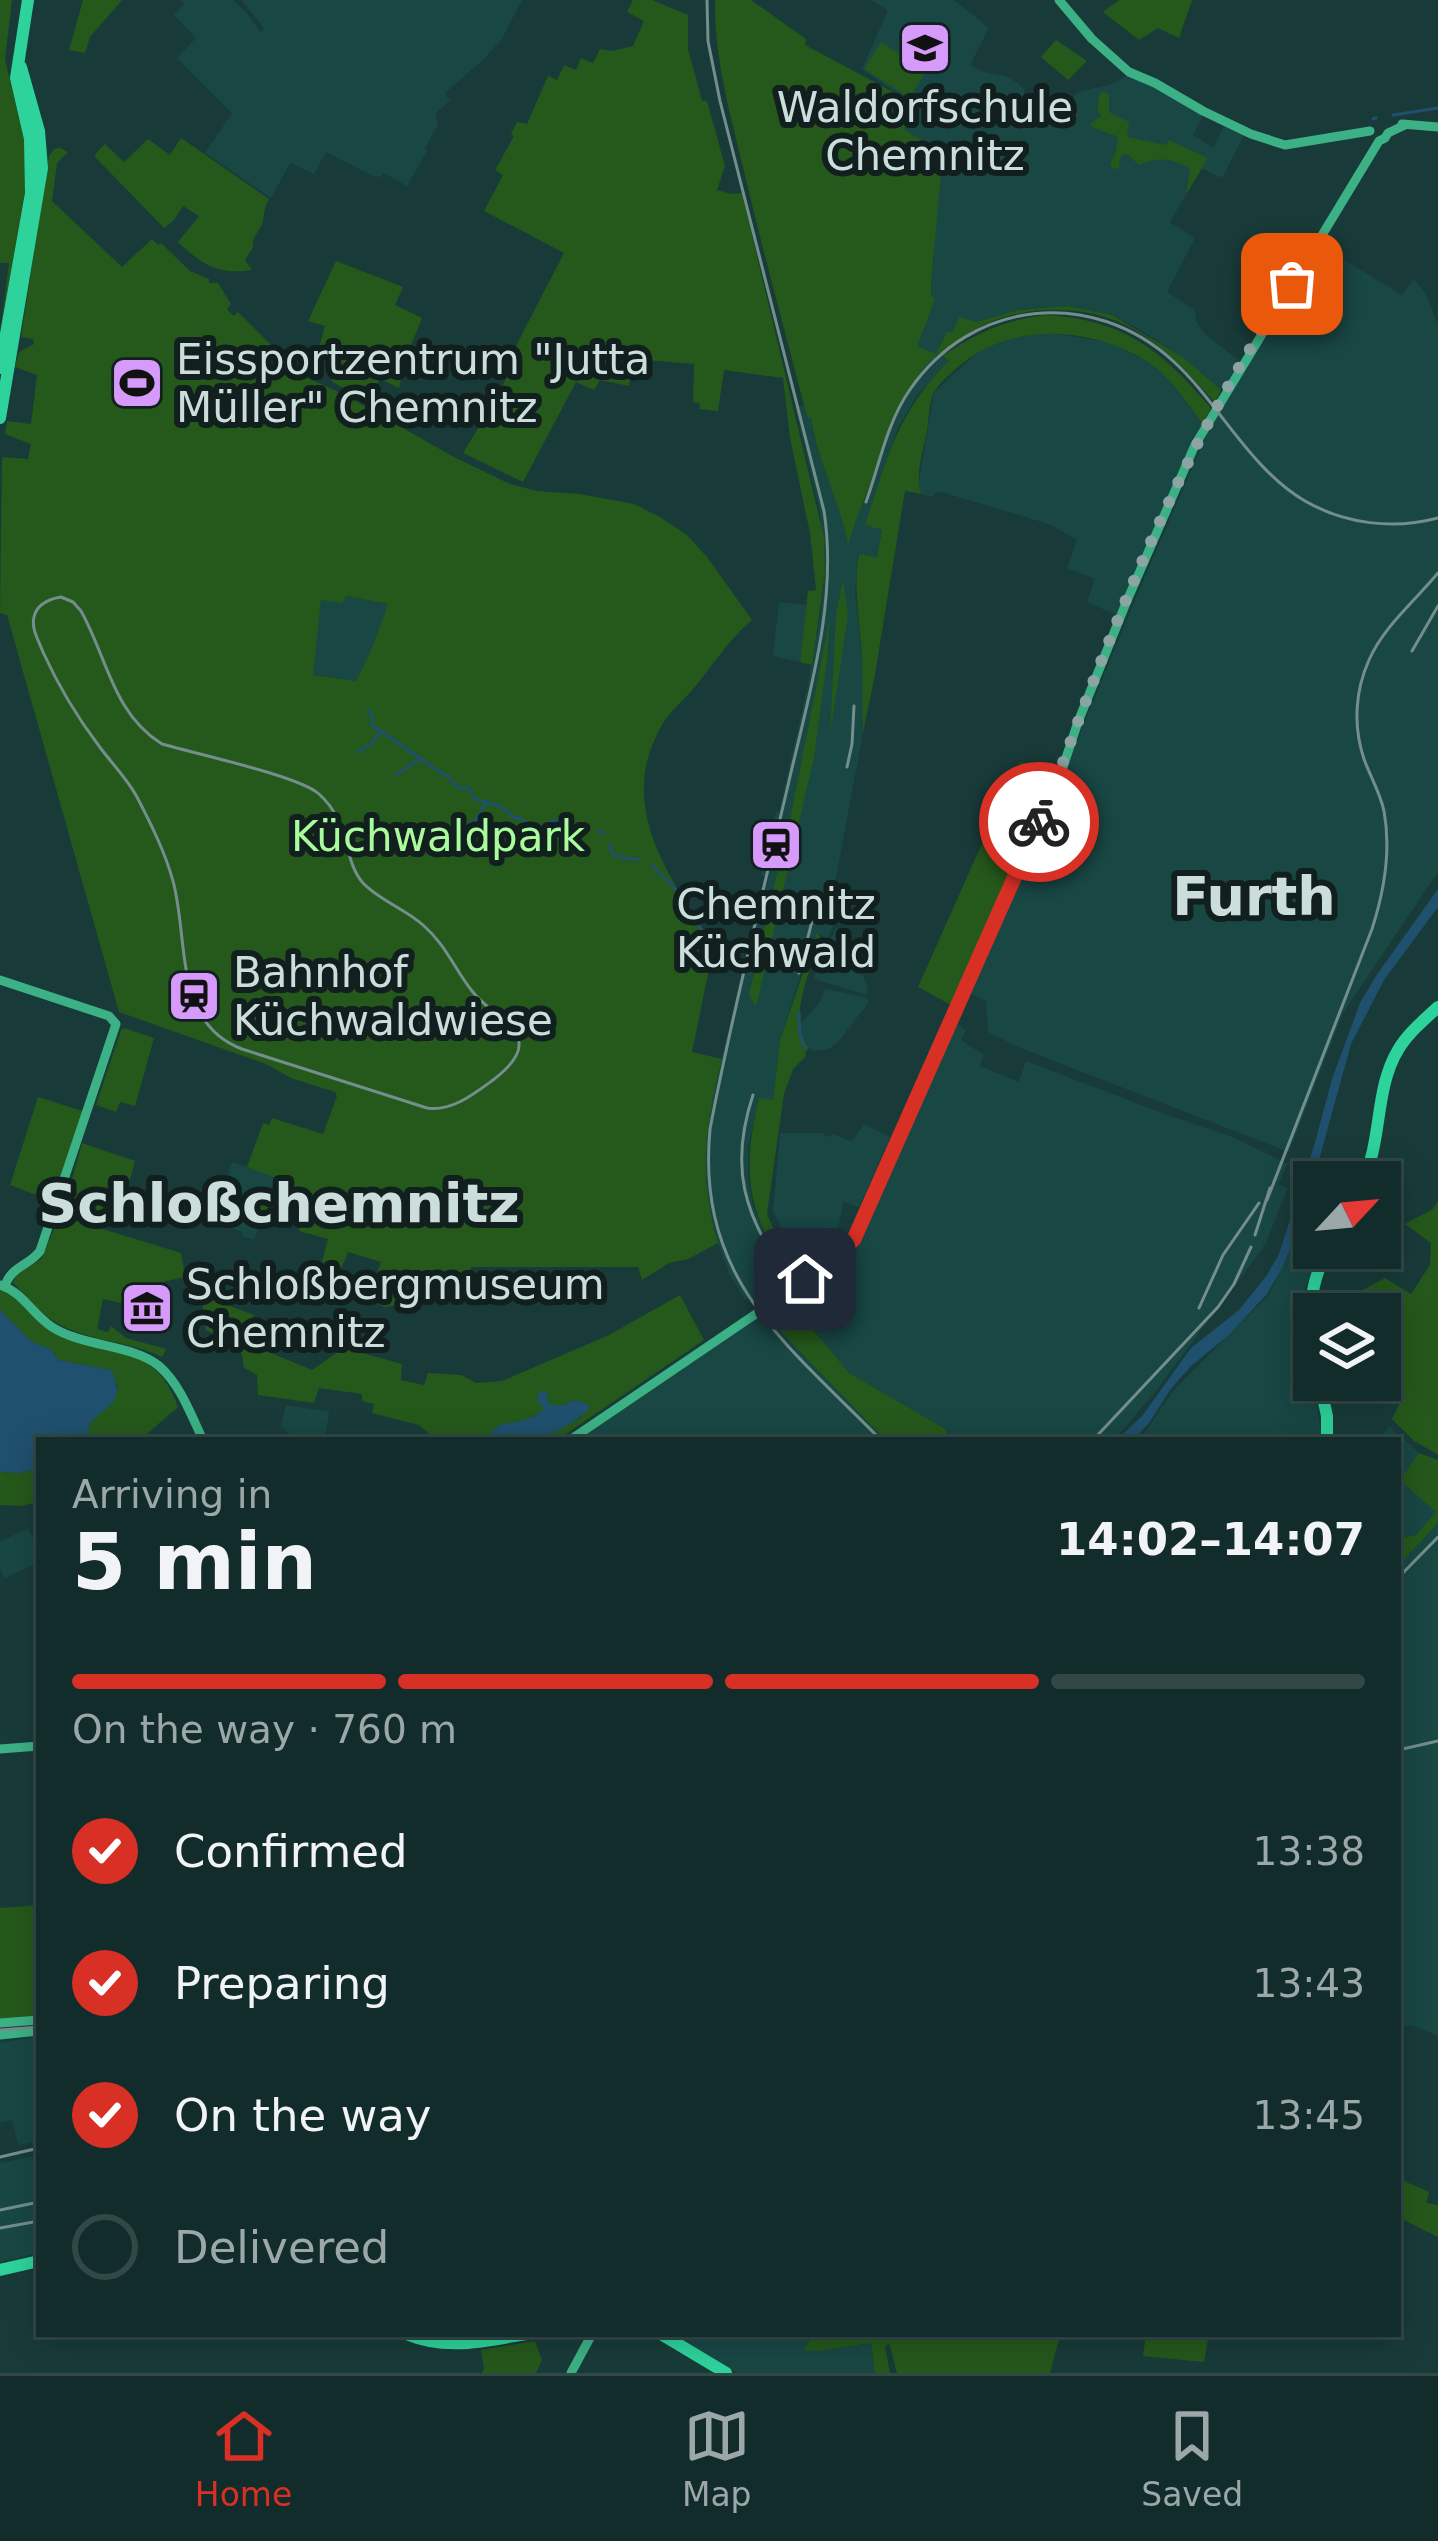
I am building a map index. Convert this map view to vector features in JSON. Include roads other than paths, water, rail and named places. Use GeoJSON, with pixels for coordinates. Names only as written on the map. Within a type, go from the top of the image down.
{"type":"FeatureCollection","features":[{"type":"Feature","properties":{"kind":"main road"},"geometry":{"type":"LineString","coordinates":[[0,368],[32,176],[30,139],[16,78],[28,0]]}},
{"type":"Feature","properties":{"kind":"main road"},"geometry":{"type":"LineString","coordinates":[[1059,0],[1091,39],[1129,72],[1251,134],[1285,146],[1405,125],[1438,127]]}},
{"type":"Feature","properties":{"kind":"main road"},"geometry":{"type":"LineString","coordinates":[[0,418],[43,168],[39,131],[19,60]]}},
{"type":"Feature","properties":{"kind":"main road"},"geometry":{"type":"LineString","coordinates":[[574,1437],[825,1268],[854,1239],[1060,776],[1078,722],[1195,446],[1373,152],[1378,132]]}},
{"type":"Feature","properties":{"kind":"main road"},"geometry":{"type":"LineString","coordinates":[[0,980],[115,1021],[40,1251],[14,1270],[2,1286],[58,1330],[155,1362],[170,1378],[202,1437]]}},
{"type":"Feature","properties":{"kind":"main road"},"geometry":{"type":"LineString","coordinates":[[1370,1161],[1393,1061],[1406,1039],[1438,1007]]}},
{"type":"Feature","properties":{"kind":"main road"},"geometry":{"type":"LineString","coordinates":[[1324,1401],[1327,1437]]}},
{"type":"Feature","properties":{"kind":"main road"},"geometry":{"type":"LineString","coordinates":[[0,1749],[36,1746]]}},
{"type":"Feature","properties":{"kind":"main road"},"geometry":{"type":"LineString","coordinates":[[0,2024],[36,2020]]}},
{"type":"Feature","properties":{"kind":"main road"},"geometry":{"type":"LineString","coordinates":[[0,2035],[36,2031]]}},
{"type":"Feature","properties":{"kind":"main road"},"geometry":{"type":"LineString","coordinates":[[0,2270],[36,2262]]}},
{"type":"Feature","properties":{"kind":"main road"},"geometry":{"type":"LineString","coordinates":[[415,2337],[458,2345],[507,2337]]}},
{"type":"Feature","properties":{"kind":"main road"},"geometry":{"type":"LineString","coordinates":[[571,2373],[589,2337]]}},
{"type":"Feature","properties":{"kind":"main road"},"geometry":{"type":"LineString","coordinates":[[667,2337],[726,2373]]}},
{"type":"Feature","properties":{"kind":"waterway"},"geometry":{"type":"LineString","coordinates":[[1393,115],[1438,108]]}},
{"type":"Feature","properties":{"kind":"waterway"},"geometry":{"type":"LineString","coordinates":[[368,710],[373,726],[458,788],[468,788],[475,799],[500,806],[529,824],[545,826],[562,820]]}},
{"type":"Feature","properties":{"kind":"waterway"},"geometry":{"type":"LineString","coordinates":[[358,752],[379,733]]}},
{"type":"Feature","properties":{"kind":"waterway"},"geometry":{"type":"LineString","coordinates":[[395,775],[419,760]]}},
{"type":"Feature","properties":{"kind":"waterway"},"geometry":{"type":"LineString","coordinates":[[454,852],[458,830],[475,821],[487,802]]}},
{"type":"Feature","properties":{"kind":"waterway"},"geometry":{"type":"LineString","coordinates":[[598,831],[604,833]]}},
{"type":"Feature","properties":{"kind":"waterway"},"geometry":{"type":"LineString","coordinates":[[610,844],[612,854],[640,859]]}},
{"type":"Feature","properties":{"kind":"waterway"},"geometry":{"type":"LineString","coordinates":[[652,865],[682,896],[705,937],[734,957]]}},
{"type":"Feature","properties":{"kind":"waterway"},"geometry":{"type":"LineString","coordinates":[[799,1012],[805,1048]]}},
{"type":"Feature","properties":{"kind":"tram line"},"geometry":{"type":"LineString","coordinates":[[0,2030],[36,2027]]}},
{"type":"Feature","properties":{"kind":"tram line"},"geometry":{"type":"LineString","coordinates":[[0,2157],[36,2149]]}},
{"type":"Feature","properties":{"kind":"railway"},"geometry":{"type":"LineString","coordinates":[[707,0],[708,41],[720,101],[824,511],[827,545],[819,647],[710,1129],[709,1182],[717,1228],[755,1305],[781,1339],[878,1437]]}},
{"type":"Feature","properties":{"kind":"railway"},"geometry":{"type":"LineString","coordinates":[[866,502],[895,417],[935,360],[965,337],[998,322],[1034,314],[1070,314],[1141,337],[1173,361],[1267,471],[1305,501],[1370,523],[1438,518]]}},
{"type":"Feature","properties":{"kind":"railway"},"geometry":{"type":"LineString","coordinates":[[1267,1200],[1372,929],[1383,885],[1386,825],[1358,734],[1361,684],[1383,636],[1438,573]]}},
{"type":"Feature","properties":{"kind":"railway"},"geometry":{"type":"LineString","coordinates":[[61,597],[81,611],[122,701],[146,732],[162,744],[269,773],[319,794],[336,816],[363,883],[431,933],[472,991],[514,1031],[518,1052],[510,1065],[462,1101],[427,1108],[242,1049],[220,1037],[194,1000],[173,881],[157,838],[133,790],[68,700],[36,635],[33,621],[38,609],[61,597]]}},
{"type":"Feature","properties":{"kind":"railway"},"geometry":{"type":"LineString","coordinates":[[1412,651],[1438,606]]}},
{"type":"Feature","properties":{"kind":"railway"},"geometry":{"type":"LineString","coordinates":[[847,767],[854,706]]}},
{"type":"Feature","properties":{"kind":"railway"},"geometry":{"type":"LineString","coordinates":[[799,973],[812,921]]}},
{"type":"Feature","properties":{"kind":"railway"},"geometry":{"type":"LineString","coordinates":[[753,1095],[742,1145],[745,1190],[760,1232],[786,1276]]}},
{"type":"Feature","properties":{"kind":"railway"},"geometry":{"type":"LineString","coordinates":[[1255,1235],[1270,1188]]}},
{"type":"Feature","properties":{"kind":"railway"},"geometry":{"type":"LineString","coordinates":[[1199,1308],[1223,1255],[1259,1203]]}},
{"type":"Feature","properties":{"kind":"railway"},"geometry":{"type":"LineString","coordinates":[[1096,1437],[1218,1307],[1251,1247]]}},
{"type":"Feature","properties":{"kind":"railway"},"geometry":{"type":"LineString","coordinates":[[1401,1575],[1438,1537]]}},
{"type":"Feature","properties":{"kind":"railway"},"geometry":{"type":"LineString","coordinates":[[1401,1749],[1438,1741]]}},
{"type":"Feature","properties":{"kind":"railway"},"geometry":{"type":"LineString","coordinates":[[0,2210],[36,2203]]}},
{"type":"Feature","properties":{"kind":"railway"},"geometry":{"type":"LineString","coordinates":[[0,2228],[36,2222]]}},
{"type":"Feature","properties":{"kind":"place","name":"Waldorfschule Chemnitz"},"geometry":{"type":"Point","coordinates":[925,48]}},
{"type":"Feature","properties":{"kind":"place","name":"Eissportzentrum \"Jutta Müller\" Chemnitz"},"geometry":{"type":"Point","coordinates":[137,383]}},
{"type":"Feature","properties":{"kind":"place","name":"Chemnitz Küchwald"},"geometry":{"type":"Point","coordinates":[776,845]}},
{"type":"Feature","properties":{"kind":"place","name":"Bahnhof Küchwaldwiese"},"geometry":{"type":"Point","coordinates":[194,996]}},
{"type":"Feature","properties":{"kind":"place","name":"Schloßbergmuseum Chemnitz"},"geometry":{"type":"Point","coordinates":[147,1308]}},
{"type":"Feature","properties":{"kind":"district","name":"Furth"},"geometry":{"type":"Point","coordinates":[1254,896]}},
{"type":"Feature","properties":{"kind":"district","name":"Schloßchemnitz"},"geometry":{"type":"Point","coordinates":[279,1203]}},
{"type":"Feature","properties":{"kind":"park label","name":"Küchwaldpark"},"geometry":{"type":"Point","coordinates":[438,836]}}]}
